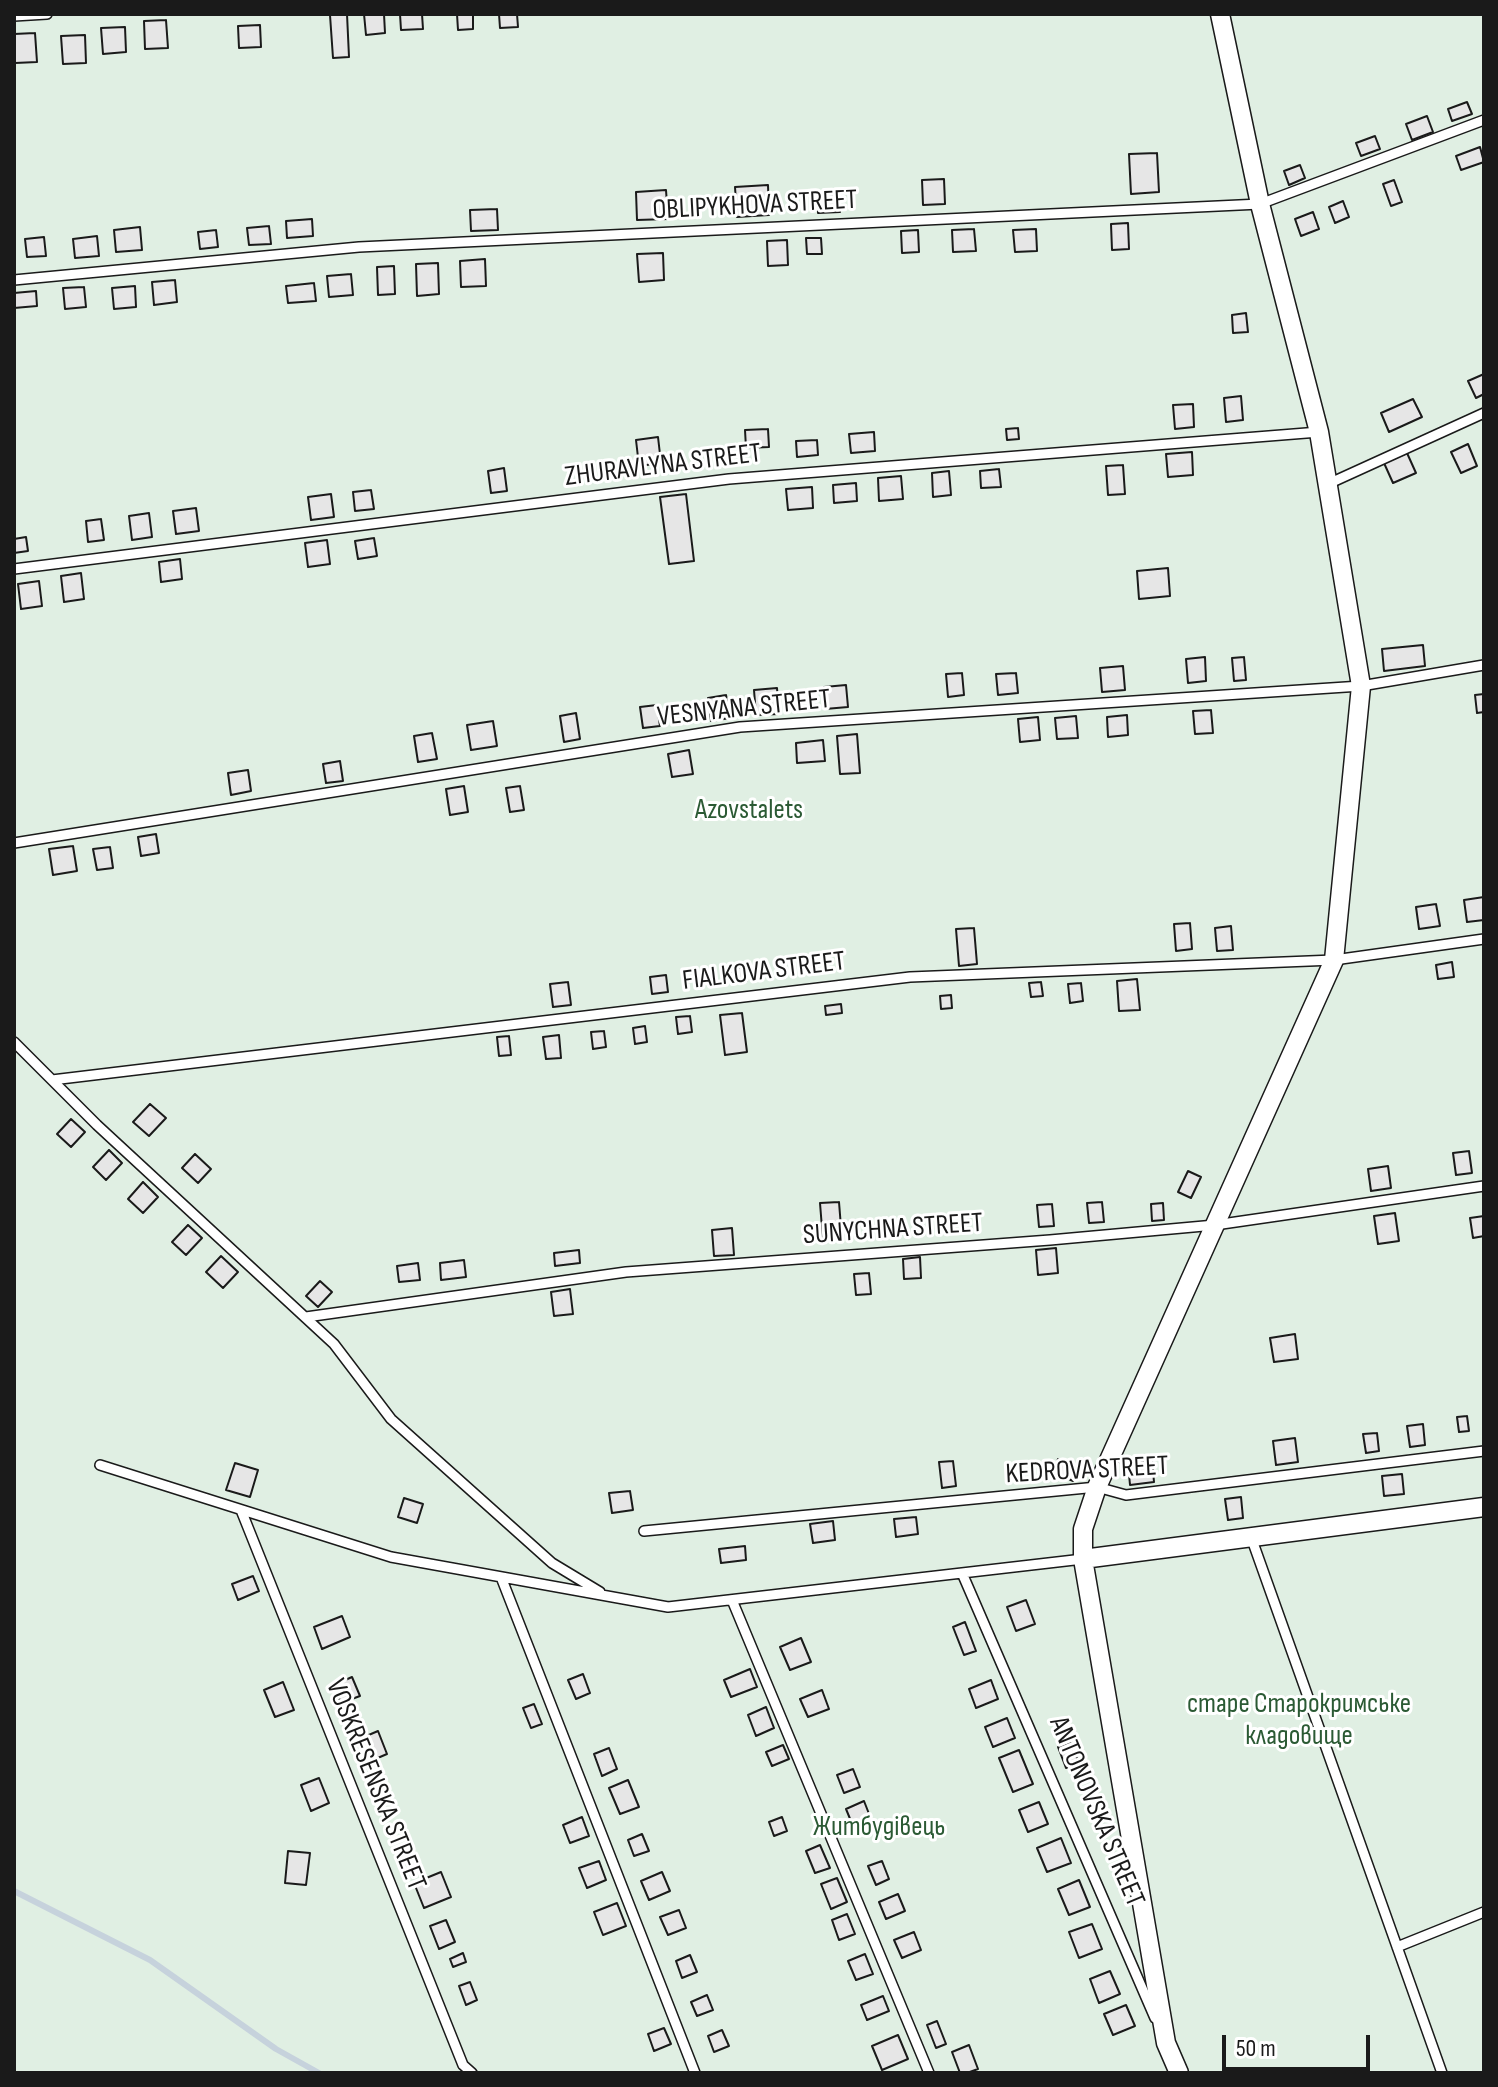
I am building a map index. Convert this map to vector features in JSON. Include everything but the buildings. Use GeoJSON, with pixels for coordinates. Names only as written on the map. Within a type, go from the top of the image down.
{"type":"FeatureCollection","features":[{"type":"Feature","properties":{"kind":"street"},"geometry":{"type":"LineString","coordinates":[[1166,2043],[1083,1559],[1083,1529],[1097,1487],[1334,960],[1361,686],[1319,432],[1260,204],[1220,14]]}},
{"type":"Feature","properties":{"kind":"street"},"geometry":{"type":"LineString","coordinates":[[1083,1559],[1484,1507]]}},
{"type":"Feature","properties":{"kind":"street","name":"ANTONOVSKA STREET"},"geometry":{"type":"LineString","coordinates":[[1166,2043],[1179,2073]]}},
{"type":"Feature","properties":{"kind":"lane"},"geometry":{"type":"LineString","coordinates":[[14,16],[47,14]]}},
{"type":"Feature","properties":{"kind":"lane","name":"OBLIPYKHOVA STREET"},"geometry":{"type":"LineString","coordinates":[[14,280],[359,247],[1260,204],[1484,120]]}},
{"type":"Feature","properties":{"kind":"lane"},"geometry":{"type":"LineString","coordinates":[[1328,484],[1484,413]]}},
{"type":"Feature","properties":{"kind":"lane","name":"ZHURAVLYNA STREET"},"geometry":{"type":"LineString","coordinates":[[14,569],[729,479],[1319,432]]}},
{"type":"Feature","properties":{"kind":"lane","name":"VESNYANA STREET"},"geometry":{"type":"LineString","coordinates":[[14,843],[740,727],[1361,686],[1484,665]]}},
{"type":"Feature","properties":{"kind":"lane","name":"FIALKOVA STREET"},"geometry":{"type":"LineString","coordinates":[[52,1080],[910,977],[1334,960],[1484,939]]}},
{"type":"Feature","properties":{"kind":"lane"},"geometry":{"type":"LineString","coordinates":[[14,1042],[97,1125],[334,1344],[391,1419],[552,1563],[606,1596]]}},
{"type":"Feature","properties":{"kind":"lane","name":"SUNYCHNA STREET"},"geometry":{"type":"LineString","coordinates":[[306,1317],[626,1272],[1215,1225],[1484,1186]]}},
{"type":"Feature","properties":{"kind":"lane","name":"KEDROVA STREET"},"geometry":{"type":"LineString","coordinates":[[644,1531],[1097,1487],[1126,1495],[1484,1451]]}},
{"type":"Feature","properties":{"kind":"lane"},"geometry":{"type":"LineString","coordinates":[[100,1465],[391,1557],[668,1607],[1083,1559]]}},
{"type":"Feature","properties":{"kind":"lane","name":"VOSKRESENSKA STREET"},"geometry":{"type":"LineString","coordinates":[[241,1510],[463,2065],[472,2073]]}},
{"type":"Feature","properties":{"kind":"lane"},"geometry":{"type":"LineString","coordinates":[[1251,1537],[1442,2073]]}},
{"type":"Feature","properties":{"kind":"lane","name":"ANTONOVSKA STREET"},"geometry":{"type":"LineString","coordinates":[[962,1573],[1166,2043]]}},
{"type":"Feature","properties":{"kind":"lane"},"geometry":{"type":"LineString","coordinates":[[501,1577],[695,2073]]}},
{"type":"Feature","properties":{"kind":"lane"},"geometry":{"type":"LineString","coordinates":[[732,1600],[929,2073]]}},
{"type":"Feature","properties":{"kind":"lane"},"geometry":{"type":"LineString","coordinates":[[1397,1947],[1484,1912]]}},
{"type":"Feature","properties":{"kind":"green space","name":"Azovstalets"},"geometry":{"type":"Polygon","coordinates":[[[14,14],[1484,14],[1484,2073],[14,2073],[14,14]]]}},
{"type":"Feature","properties":{"kind":"waterway"},"geometry":{"type":"LineString","coordinates":[[14,1891],[150,1960],[276,2049],[319,2073]]}},
{"type":"Feature","properties":{"kind":"park label","name":"старе Старокримське кладовище"},"geometry":{"type":"Point","coordinates":[1299,1721]}},
{"type":"Feature","properties":{"kind":"park label","name":"Житбудівець"},"geometry":{"type":"Point","coordinates":[879,1828]}}]}
